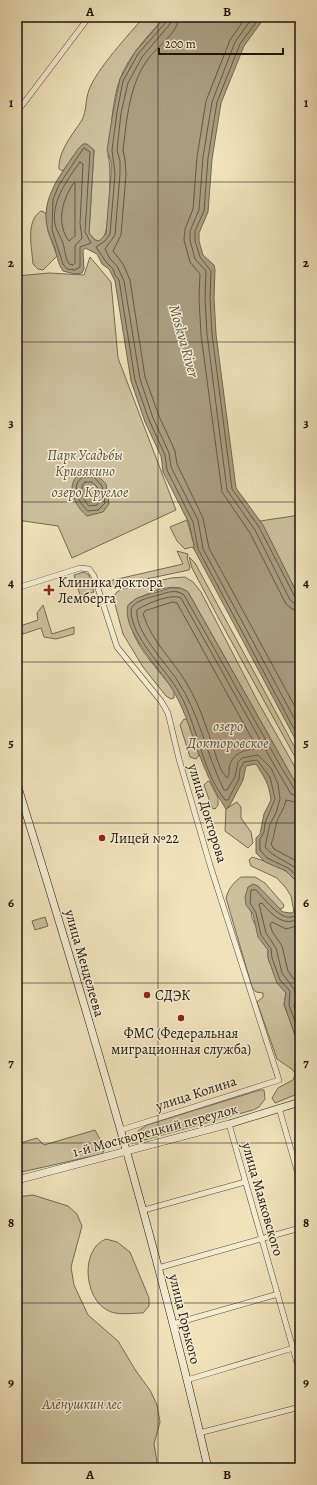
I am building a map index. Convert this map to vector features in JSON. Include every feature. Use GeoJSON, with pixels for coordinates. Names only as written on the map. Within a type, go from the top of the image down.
{"type":"FeatureCollection","features":[{"type":"Feature","properties":{"kind":"main road","name":"улица Менделеева"},"geometry":{"type":"LineString","coordinates":[[17,784],[19,796],[76,975],[128,1151]]}},
{"type":"Feature","properties":{"kind":"main road","name":"1-й Москворецкий переулок"},"geometry":{"type":"LineString","coordinates":[[17,1180],[229,1124],[300,1102]]}},
{"type":"Feature","properties":{"kind":"main road","name":"улица Горького"},"geometry":{"type":"LineString","coordinates":[[128,1151],[173,1324],[208,1468]]}},
{"type":"Feature","properties":{"kind":"street"},"geometry":{"type":"LineString","coordinates":[[17,112],[89,17]]}},
{"type":"Feature","properties":{"kind":"street","name":"улица Докторова"},"geometry":{"type":"LineString","coordinates":[[17,588],[80,568],[88,568],[94,576],[117,647],[168,713],[179,759],[210,864],[279,1080]]}},
{"type":"Feature","properties":{"kind":"street","name":"улица Колина"},"geometry":{"type":"LineString","coordinates":[[121,1130],[279,1080]]}},
{"type":"Feature","properties":{"kind":"street"},"geometry":{"type":"LineString","coordinates":[[279,1108],[300,1181]]}},
{"type":"Feature","properties":{"kind":"street","name":"улица Маяковского"},"geometry":{"type":"LineString","coordinates":[[229,1124],[300,1373]]}},
{"type":"Feature","properties":{"kind":"street"},"geometry":{"type":"LineString","coordinates":[[144,1210],[245,1182]]}},
{"type":"Feature","properties":{"kind":"street"},"geometry":{"type":"LineString","coordinates":[[158,1268],[300,1228]]}},
{"type":"Feature","properties":{"kind":"street"},"geometry":{"type":"LineString","coordinates":[[173,1324],[278,1294]]}},
{"type":"Feature","properties":{"kind":"street"},"geometry":{"type":"LineString","coordinates":[[186,1380],[300,1346]]}},
{"type":"Feature","properties":{"kind":"street"},"geometry":{"type":"LineString","coordinates":[[200,1434],[300,1407]]}},
{"type":"Feature","properties":{"kind":"green space"},"geometry":{"type":"Polygon","coordinates":[[[144,17],[165,17],[128,62],[117,87],[113,106],[108,156],[110,195],[108,219],[105,234],[99,241],[95,240],[89,233],[94,150],[83,144],[63,171],[59,169],[59,162],[63,149],[84,116],[89,90],[98,73],[144,17]]]}},
{"type":"Feature","properties":{"kind":"green space"},"geometry":{"type":"Polygon","coordinates":[[[41,211],[47,216],[48,231],[57,256],[43,270],[38,269],[33,264],[31,243],[31,228],[33,221],[36,215],[41,211]]]}},
{"type":"Feature","properties":{"kind":"green space","name":"Парк Усадьбы Кривякино"},"geometry":{"type":"Polygon","coordinates":[[[90,257],[111,282],[118,358],[176,510],[72,558],[58,526],[17,520],[17,276],[49,273],[84,275],[90,257]]]}},
{"type":"Feature","properties":{"kind":"green space"},"geometry":{"type":"Polygon","coordinates":[[[300,515],[300,599],[260,521],[300,515]]]}},
{"type":"Feature","properties":{"kind":"green space"},"geometry":{"type":"Polygon","coordinates":[[[187,520],[194,549],[192,547],[185,549],[177,541],[170,527],[187,520]]]}},
{"type":"Feature","properties":{"kind":"green space"},"geometry":{"type":"Polygon","coordinates":[[[177,551],[188,554],[187,558],[190,567],[189,570],[113,586],[109,581],[183,564],[177,551]]]}},
{"type":"Feature","properties":{"kind":"green space"},"geometry":{"type":"Polygon","coordinates":[[[189,557],[195,563],[300,757],[300,766],[219,619],[192,568],[189,557]]]}},
{"type":"Feature","properties":{"kind":"green space"},"geometry":{"type":"Polygon","coordinates":[[[84,572],[89,575],[94,592],[80,595],[74,575],[84,572]]]}},
{"type":"Feature","properties":{"kind":"green space"},"geometry":{"type":"Polygon","coordinates":[[[185,577],[193,582],[201,592],[258,702],[300,776],[300,791],[188,592],[175,587],[167,588],[151,592],[130,603],[133,632],[141,648],[174,691],[174,698],[171,699],[166,696],[143,667],[123,634],[113,597],[117,592],[122,589],[171,578],[185,577]]]}},
{"type":"Feature","properties":{"kind":"green space"},"geometry":{"type":"Polygon","coordinates":[[[43,605],[52,634],[74,627],[74,634],[56,639],[44,637],[41,628],[23,634],[20,626],[38,620],[37,613],[43,605]]]}},
{"type":"Feature","properties":{"kind":"green space"},"geometry":{"type":"Polygon","coordinates":[[[184,719],[188,720],[199,755],[196,759],[190,757],[180,725],[184,719]]]}},
{"type":"Feature","properties":{"kind":"green space"},"geometry":{"type":"Polygon","coordinates":[[[208,781],[210,782],[218,798],[218,805],[215,809],[212,808],[204,785],[208,781]]]}},
{"type":"Feature","properties":{"kind":"green space"},"geometry":{"type":"Polygon","coordinates":[[[237,802],[241,807],[241,818],[251,832],[253,843],[248,848],[225,831],[226,809],[237,802]]]}},
{"type":"Feature","properties":{"kind":"green space"},"geometry":{"type":"Polygon","coordinates":[[[252,857],[278,867],[296,879],[299,884],[301,896],[300,909],[294,912],[291,896],[277,878],[251,866],[249,860],[252,857]]]}},
{"type":"Feature","properties":{"kind":"green space"},"geometry":{"type":"Polygon","coordinates":[[[241,877],[255,877],[265,883],[284,905],[283,908],[280,909],[267,896],[251,909],[252,918],[268,950],[268,958],[280,985],[286,993],[284,1005],[299,1042],[300,1050],[300,1093],[275,1103],[272,1098],[278,1088],[293,1080],[295,1074],[293,1070],[277,1059],[257,1002],[263,997],[263,993],[256,992],[252,987],[226,898],[228,891],[241,877]]]}},
{"type":"Feature","properties":{"kind":"green space"},"geometry":{"type":"Polygon","coordinates":[[[45,917],[48,926],[35,930],[32,921],[45,917]]]}},
{"type":"Feature","properties":{"kind":"green space"},"geometry":{"type":"Polygon","coordinates":[[[264,1090],[265,1099],[259,1107],[253,1110],[144,1140],[137,1136],[138,1131],[147,1125],[264,1090]]]}},
{"type":"Feature","properties":{"kind":"green space"},"geometry":{"type":"Polygon","coordinates":[[[95,1130],[105,1149],[102,1154],[17,1173],[17,1144],[37,1138],[44,1145],[95,1130]]]}},
{"type":"Feature","properties":{"kind":"green space","name":"Алёнушкин лес"},"geometry":{"type":"Polygon","coordinates":[[[33,1195],[68,1206],[77,1214],[82,1226],[71,1267],[74,1285],[88,1315],[118,1341],[136,1371],[150,1390],[157,1405],[160,1422],[154,1444],[158,1468],[17,1468],[17,1197],[33,1195]]]}},
{"type":"Feature","properties":{"kind":"green space"},"geometry":{"type":"Polygon","coordinates":[[[106,1239],[117,1242],[130,1252],[149,1298],[149,1306],[143,1313],[120,1314],[111,1312],[99,1304],[93,1295],[88,1274],[89,1263],[92,1253],[98,1244],[106,1239]]]}},
{"type":"Feature","properties":{"kind":"water","name":"Moskva River"},"geometry":{"type":"Polygon","coordinates":[[[165,17],[265,17],[244,46],[221,103],[212,159],[208,212],[199,233],[199,241],[203,255],[214,265],[215,270],[214,298],[216,334],[236,488],[263,525],[300,599],[300,748],[194,549],[189,523],[163,472],[161,456],[145,422],[131,381],[115,281],[109,269],[102,264],[97,254],[85,248],[83,251],[84,269],[82,273],[75,274],[63,271],[59,265],[54,245],[48,230],[46,219],[49,197],[59,177],[78,149],[83,144],[87,144],[94,150],[89,233],[95,240],[99,241],[106,234],[111,174],[111,162],[107,150],[120,79],[135,52],[165,17]]]}},
{"type":"Feature","properties":{"kind":"water","name":"озеро Круглое"},"geometry":{"type":"Polygon","coordinates":[[[82,473],[95,473],[106,484],[109,504],[103,512],[87,516],[78,507],[72,488],[76,477],[82,473]]]}},
{"type":"Feature","properties":{"kind":"water","name":"озеро Докторовское"},"geometry":{"type":"Polygon","coordinates":[[[170,588],[181,588],[188,592],[300,791],[300,885],[286,871],[265,862],[256,853],[256,838],[260,834],[264,814],[271,800],[264,777],[256,764],[246,766],[243,780],[230,805],[226,809],[217,794],[199,754],[179,701],[171,687],[142,648],[130,625],[127,615],[128,605],[137,598],[170,588]]]}},
{"type":"Feature","properties":{"kind":"water"},"geometry":{"type":"Polygon","coordinates":[[[253,884],[258,886],[283,912],[291,913],[300,909],[300,1050],[284,1004],[286,993],[277,983],[268,958],[268,950],[258,937],[253,914],[246,905],[245,897],[248,887],[253,884]]]}},
{"type":"Feature","properties":{"kind":"place","name":"Клиника доктора Лемберга"},"geometry":{"type":"Point","coordinates":[49,590]}},
{"type":"Feature","properties":{"kind":"place","name":"Лицей №22"},"geometry":{"type":"Point","coordinates":[102,838]}},
{"type":"Feature","properties":{"kind":"place","name":"СДЭК"},"geometry":{"type":"Point","coordinates":[147,995]}},
{"type":"Feature","properties":{"kind":"place","name":"ФМС (Федеральная миграционная служба)"},"geometry":{"type":"Point","coordinates":[181,1018]}}]}
